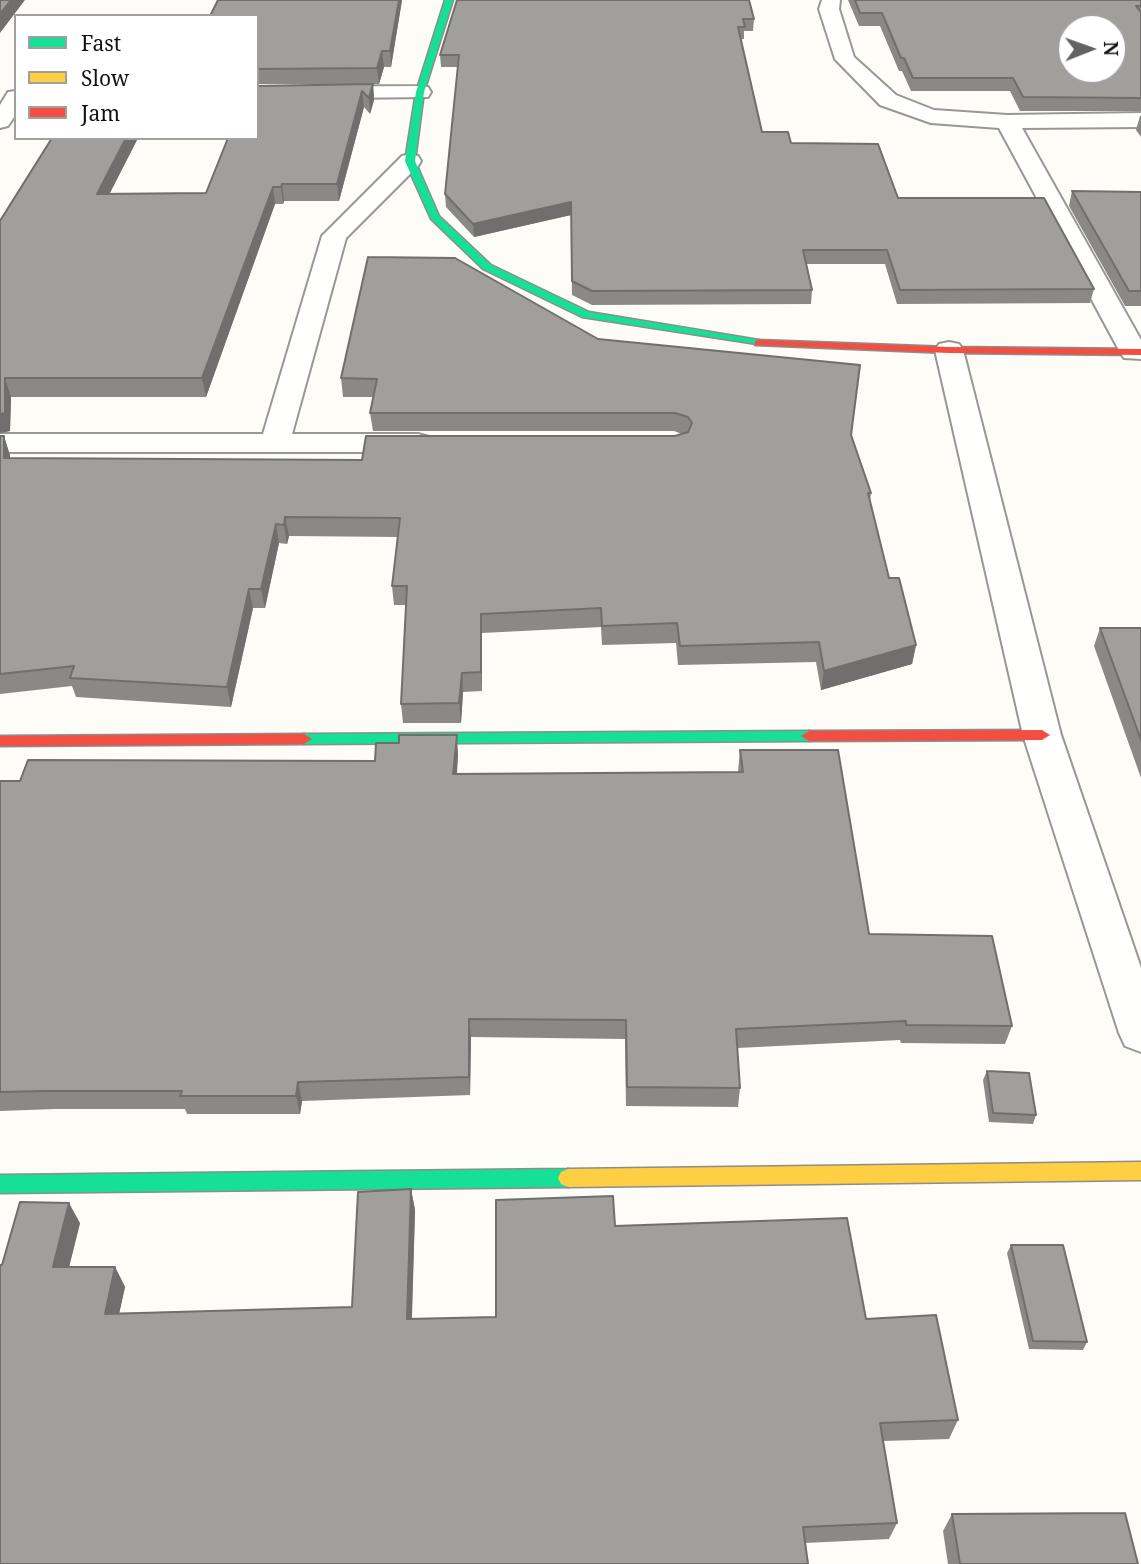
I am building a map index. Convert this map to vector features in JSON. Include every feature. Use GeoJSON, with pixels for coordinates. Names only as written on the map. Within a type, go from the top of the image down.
{"type":"FeatureCollection","features":[{"type":"Feature","properties":{"kind":"street"},"geometry":{"type":"LineString","coordinates":[[449,0],[420,92],[410,161],[435,217],[487,267],[586,315],[744,342],[949,350],[1138,352]]}},
{"type":"Feature","properties":{"kind":"street"},"geometry":{"type":"LineString","coordinates":[[831,0],[829,9],[845,59],[888,100],[930,116],[1007,121],[1141,120]]}},
{"type":"Feature","properties":{"kind":"street"},"geometry":{"type":"LineString","coordinates":[[259,93],[420,92]]}},
{"type":"Feature","properties":{"kind":"street"},"geometry":{"type":"LineString","coordinates":[[0,121],[14,99]]}},
{"type":"Feature","properties":{"kind":"street"},"geometry":{"type":"LineString","coordinates":[[1007,121],[1138,352]]}},
{"type":"Feature","properties":{"kind":"street"},"geometry":{"type":"LineString","coordinates":[[275,443],[334,236],[410,161]]}},
{"type":"Feature","properties":{"kind":"street"},"geometry":{"type":"LineString","coordinates":[[949,350],[1042,735],[1141,1033]]}},
{"type":"Feature","properties":{"kind":"street"},"geometry":{"type":"LineString","coordinates":[[0,443],[440,443]]}},
{"type":"Feature","properties":{"kind":"street"},"geometry":{"type":"LineString","coordinates":[[0,741],[1042,735]]}},
{"type":"Feature","properties":{"kind":"street"},"geometry":{"type":"LineString","coordinates":[[0,1184],[1141,1171]]}},
{"type":"Feature","properties":{"kind":"building"},"geometry":{"type":"Polygon","coordinates":[[[0,0],[11,0],[0,14],[0,0]]]}},
{"type":"Feature","properties":{"kind":"building"},"geometry":{"type":"Polygon","coordinates":[[[218,0],[399,0],[390,51],[382,51],[377,68],[259,69],[259,14],[211,14],[218,0]]]}},
{"type":"Feature","properties":{"kind":"building"},"geometry":{"type":"Polygon","coordinates":[[[457,0],[749,0],[754,19],[743,19],[745,27],[738,27],[762,132],[788,132],[791,143],[878,144],[898,198],[1044,198],[1094,289],[900,290],[887,250],[803,250],[812,290],[592,291],[572,281],[571,202],[473,224],[445,194],[459,55],[440,55],[457,0]]]}},
{"type":"Feature","properties":{"kind":"building"},"geometry":{"type":"Polygon","coordinates":[[[855,0],[1141,0],[1141,6],[1136,6],[1141,12],[1141,98],[1023,97],[1013,78],[913,78],[904,58],[901,58],[882,13],[860,13],[855,0]]]}},
{"type":"Feature","properties":{"kind":"building"},"geometry":{"type":"Polygon","coordinates":[[[373,84],[369,98],[362,91],[337,184],[282,184],[281,187],[273,187],[202,378],[5,378],[5,413],[0,414],[0,221],[51,140],[125,140],[97,194],[206,193],[227,140],[259,140],[259,86],[373,84]]]}},
{"type":"Feature","properties":{"kind":"building"},"geometry":{"type":"Polygon","coordinates":[[[1072,191],[1141,192],[1141,291],[1129,291],[1072,191]]]}},
{"type":"Feature","properties":{"kind":"building"},"geometry":{"type":"Polygon","coordinates":[[[368,257],[455,258],[598,339],[860,365],[851,435],[871,493],[868,493],[889,578],[899,578],[916,645],[824,671],[819,642],[680,646],[677,623],[602,626],[601,608],[481,614],[481,672],[462,673],[459,703],[401,704],[407,586],[392,586],[400,518],[285,517],[284,525],[276,524],[261,589],[249,589],[227,687],[70,678],[74,666],[0,674],[0,436],[4,436],[4,458],[362,460],[366,436],[675,436],[688,432],[692,423],[688,417],[675,413],[370,413],[377,379],[341,378],[368,257]]]}},
{"type":"Feature","properties":{"kind":"building"},"geometry":{"type":"Polygon","coordinates":[[[1100,628],[1141,628],[1141,740],[1100,628]]]}},
{"type":"Feature","properties":{"kind":"building"},"geometry":{"type":"Polygon","coordinates":[[[399,735],[457,735],[453,774],[743,772],[740,750],[838,750],[869,934],[992,936],[1012,1026],[906,1025],[906,1021],[736,1029],[740,1088],[627,1087],[626,1020],[469,1019],[469,1077],[298,1082],[296,1096],[180,1096],[182,1091],[0,1092],[0,781],[20,781],[28,760],[375,761],[376,743],[399,743],[399,735]]]}},
{"type":"Feature","properties":{"kind":"building"},"geometry":{"type":"Polygon","coordinates":[[[987,1071],[1029,1073],[1036,1115],[993,1113],[987,1071]]]}},
{"type":"Feature","properties":{"kind":"building"},"geometry":{"type":"Polygon","coordinates":[[[411,1189],[407,1319],[496,1317],[496,1200],[613,1196],[615,1226],[847,1218],[866,1319],[936,1315],[958,1420],[880,1423],[897,1523],[803,1527],[808,1564],[0,1564],[0,1265],[20,1202],[69,1203],[53,1267],[115,1267],[105,1314],[352,1307],[358,1192],[411,1189]]]}},
{"type":"Feature","properties":{"kind":"building"},"geometry":{"type":"Polygon","coordinates":[[[1011,1245],[1063,1245],[1087,1342],[1033,1341],[1011,1245]]]}},
{"type":"Feature","properties":{"kind":"building"},"geometry":{"type":"Polygon","coordinates":[[[1125,1513],[1138,1564],[960,1564],[952,1514],[1125,1513]]]}},
{"type":"Feature","properties":{"kind":"traffic: fast"},"geometry":{"type":"LineString","coordinates":[[449,0],[420,92],[410,161],[435,217],[487,267],[586,315],[759,343]]}},
{"type":"Feature","properties":{"kind":"traffic: fast"},"geometry":{"type":"LineString","coordinates":[[304,739],[809,736]]}},
{"type":"Feature","properties":{"kind":"traffic: fast"},"geometry":{"type":"LineString","coordinates":[[0,1184],[568,1178]]}},
{"type":"Feature","properties":{"kind":"traffic: slow"},"geometry":{"type":"LineString","coordinates":[[568,1178],[1141,1171]]}},
{"type":"Feature","properties":{"kind":"traffic: jam"},"geometry":{"type":"LineString","coordinates":[[759,343],[949,350],[1141,352]]}},
{"type":"Feature","properties":{"kind":"traffic: jam"},"geometry":{"type":"LineString","coordinates":[[809,736],[1042,735]]}},
{"type":"Feature","properties":{"kind":"traffic: jam"},"geometry":{"type":"LineString","coordinates":[[0,741],[304,739]]}}]}
